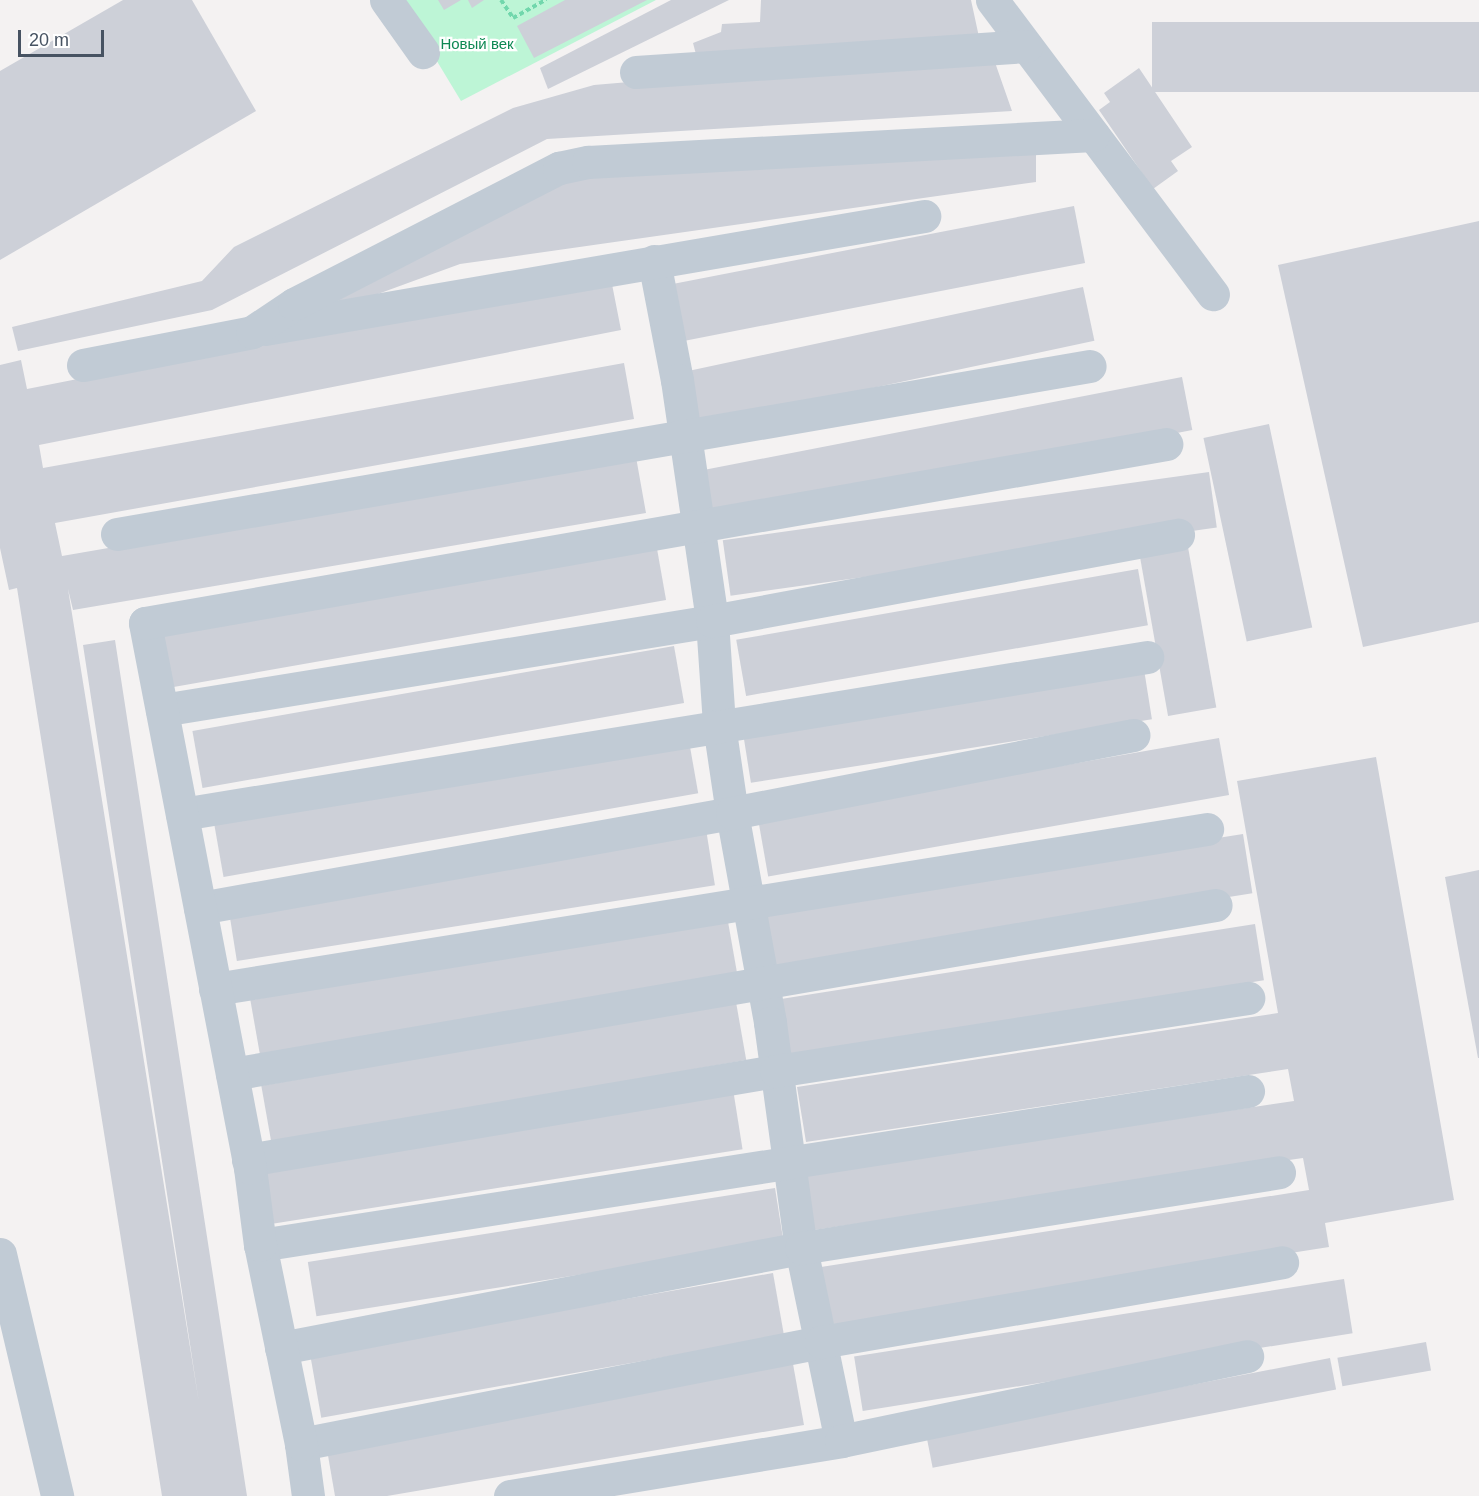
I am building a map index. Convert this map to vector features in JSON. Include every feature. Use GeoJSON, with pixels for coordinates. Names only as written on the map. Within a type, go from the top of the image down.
{"type":"FeatureCollection","features":[{"type":"Feature","properties":{"kind":"lane"},"geometry":{"type":"LineString","coordinates":[[386,0],[423,52]]}},
{"type":"Feature","properties":{"kind":"lane"},"geometry":{"type":"LineString","coordinates":[[992,0],[1213,294]]}},
{"type":"Feature","properties":{"kind":"lane"},"geometry":{"type":"LineString","coordinates":[[636,72],[1026,46]]}},
{"type":"Feature","properties":{"kind":"lane"},"geometry":{"type":"LineString","coordinates":[[252,332],[294,304],[559,168],[588,162],[1093,135]]}},
{"type":"Feature","properties":{"kind":"lane"},"geometry":{"type":"LineString","coordinates":[[83,365],[252,332],[924,216]]}},
{"type":"Feature","properties":{"kind":"lane"},"geometry":{"type":"LineString","coordinates":[[654,261],[684,435],[712,621],[719,726],[732,813],[751,904],[761,982],[791,1162],[801,1248],[841,1442]]}},
{"type":"Feature","properties":{"kind":"lane"},"geometry":{"type":"LineString","coordinates":[[117,534],[1090,366]]}},
{"type":"Feature","properties":{"kind":"lane"},"geometry":{"type":"LineString","coordinates":[[308,1496],[301,1444],[260,1245],[248,1160],[232,1074],[145,623],[1166,444]]}},
{"type":"Feature","properties":{"kind":"lane"},"geometry":{"type":"LineString","coordinates":[[162,710],[712,621],[1178,535]]}},
{"type":"Feature","properties":{"kind":"lane"},"geometry":{"type":"LineString","coordinates":[[182,814],[1148,657]]}},
{"type":"Feature","properties":{"kind":"lane"},"geometry":{"type":"LineString","coordinates":[[200,908],[732,813],[1134,735]]}},
{"type":"Feature","properties":{"kind":"lane"},"geometry":{"type":"LineString","coordinates":[[215,989],[1207,829]]}},
{"type":"Feature","properties":{"kind":"lane"},"geometry":{"type":"LineString","coordinates":[[232,1074],[1216,904]]}},
{"type":"Feature","properties":{"kind":"lane"},"geometry":{"type":"LineString","coordinates":[[248,1160],[776,1071],[1248,998]]}},
{"type":"Feature","properties":{"kind":"lane"},"geometry":{"type":"LineString","coordinates":[[260,1245],[1248,1091]]}},
{"type":"Feature","properties":{"kind":"lane"},"geometry":{"type":"LineString","coordinates":[[281,1348],[801,1248],[1279,1172]]}},
{"type":"Feature","properties":{"kind":"lane"},"geometry":{"type":"LineString","coordinates":[[0,1254],[57,1496]]}},
{"type":"Feature","properties":{"kind":"lane"},"geometry":{"type":"LineString","coordinates":[[301,1444],[821,1342],[1282,1262]]}},
{"type":"Feature","properties":{"kind":"lane"},"geometry":{"type":"LineString","coordinates":[[510,1496],[841,1442],[1247,1356]]}},
{"type":"Feature","properties":{"kind":"path"},"geometry":{"type":"LineString","coordinates":[[501,0],[513,18],[546,0]]}},
{"type":"Feature","properties":{"kind":"green space","name":"Новый век"},"geometry":{"type":"Polygon","coordinates":[[[400,0],[656,0],[461,101],[400,0]]]}},
{"type":"Feature","properties":{"kind":"building"},"geometry":{"type":"Polygon","coordinates":[[[123,0],[192,0],[256,111],[0,260],[0,71],[123,0]]]}},
{"type":"Feature","properties":{"kind":"building"},"geometry":{"type":"Polygon","coordinates":[[[438,0],[461,0],[444,10],[438,0]]]}},
{"type":"Feature","properties":{"kind":"building"},"geometry":{"type":"Polygon","coordinates":[[[468,0],[484,0],[472,8],[468,0]]]}},
{"type":"Feature","properties":{"kind":"building","name":"Новый век"},"geometry":{"type":"Polygon","coordinates":[[[565,0],[647,0],[534,58],[517,26],[565,0]]]}},
{"type":"Feature","properties":{"kind":"building"},"geometry":{"type":"Polygon","coordinates":[[[671,0],[729,0],[548,89],[540,68],[671,0]]]}},
{"type":"Feature","properties":{"kind":"building"},"geometry":{"type":"Polygon","coordinates":[[[761,0],[971,0],[979,37],[698,62],[693,43],[721,32],[722,24],[760,22],[761,0]]]}},
{"type":"Feature","properties":{"kind":"building"},"geometry":{"type":"Polygon","coordinates":[[[1152,22],[1479,22],[1479,92],[1152,92],[1152,22]]]}},
{"type":"Feature","properties":{"kind":"building"},"geometry":{"type":"Polygon","coordinates":[[[991,51],[1012,111],[547,139],[212,310],[18,351],[12,327],[202,281],[234,247],[513,108],[594,85],[991,51]]]}},
{"type":"Feature","properties":{"kind":"building"},"geometry":{"type":"Polygon","coordinates":[[[1139,68],[1192,147],[1171,161],[1178,171],[1153,189],[1099,110],[1110,102],[1104,93],[1139,68]]]}},
{"type":"Feature","properties":{"kind":"building"},"geometry":{"type":"Polygon","coordinates":[[[1036,145],[1036,182],[460,264],[334,310],[325,294],[569,175],[1036,145]]]}},
{"type":"Feature","properties":{"kind":"building"},"geometry":{"type":"Polygon","coordinates":[[[1074,206],[1085,263],[679,342],[668,285],[1074,206]]]}},
{"type":"Feature","properties":{"kind":"building"},"geometry":{"type":"Polygon","coordinates":[[[1479,221],[1479,622],[1363,647],[1278,265],[1479,221]]]}},
{"type":"Feature","properties":{"kind":"building"},"geometry":{"type":"Polygon","coordinates":[[[610,274],[621,330],[39,445],[43,468],[624,363],[634,419],[55,523],[62,556],[636,457],[646,513],[73,610],[68,589],[199,1403],[83,645],[115,640],[247,1496],[162,1496],[17,588],[9,590],[0,548],[0,365],[21,360],[27,389],[610,274]]]}},
{"type":"Feature","properties":{"kind":"building"},"geometry":{"type":"Polygon","coordinates":[[[1083,287],[1094,341],[697,425],[686,371],[1083,287]]]}},
{"type":"Feature","properties":{"kind":"building"},"geometry":{"type":"Polygon","coordinates":[[[1182,377],[1192,430],[711,524],[701,470],[1182,377]]]}},
{"type":"Feature","properties":{"kind":"building"},"geometry":{"type":"Polygon","coordinates":[[[1269,424],[1312,627],[1247,641],[1203,438],[1269,424]]]}},
{"type":"Feature","properties":{"kind":"building"},"geometry":{"type":"Polygon","coordinates":[[[1209,472],[1217,527],[731,596],[723,540],[1209,472]]]}},
{"type":"Feature","properties":{"kind":"building"},"geometry":{"type":"Polygon","coordinates":[[[656,543],[666,600],[171,687],[161,630],[656,543]]]}},
{"type":"Feature","properties":{"kind":"building"},"geometry":{"type":"Polygon","coordinates":[[[1188,547],[1216,708],[1168,716],[1140,556],[1188,547]]]}},
{"type":"Feature","properties":{"kind":"building"},"geometry":{"type":"Polygon","coordinates":[[[1138,569],[1148,625],[746,696],[736,640],[1138,569]]]}},
{"type":"Feature","properties":{"kind":"building"},"geometry":{"type":"Polygon","coordinates":[[[674,646],[684,703],[203,788],[192,731],[674,646]]]}},
{"type":"Feature","properties":{"kind":"building"},"geometry":{"type":"Polygon","coordinates":[[[1143,663],[1152,719],[751,783],[742,727],[1143,663]]]}},
{"type":"Feature","properties":{"kind":"building"},"geometry":{"type":"Polygon","coordinates":[[[1219,738],[1229,795],[768,876],[758,819],[1219,738]]]}},
{"type":"Feature","properties":{"kind":"building"},"geometry":{"type":"Polygon","coordinates":[[[689,741],[698,793],[224,877],[214,825],[689,741]]]}},
{"type":"Feature","properties":{"kind":"building"},"geometry":{"type":"Polygon","coordinates":[[[1376,757],[1454,1200],[1325,1223],[1329,1247],[831,1326],[821,1267],[1309,1190],[1303,1158],[814,1230],[805,1174],[1294,1101],[1288,1069],[806,1142],[797,1087],[1278,1013],[1237,781],[1376,757]]]}},
{"type":"Feature","properties":{"kind":"building"},"geometry":{"type":"Polygon","coordinates":[[[706,829],[715,885],[237,961],[228,905],[706,829]]]}},
{"type":"Feature","properties":{"kind":"building"},"geometry":{"type":"Polygon","coordinates":[[[1243,834],[1252,893],[775,969],[766,910],[1243,834]]]}},
{"type":"Feature","properties":{"kind":"building"},"geometry":{"type":"Polygon","coordinates":[[[1479,870],[1479,1058],[1478,1058],[1445,877],[1479,870]]]}},
{"type":"Feature","properties":{"kind":"building"},"geometry":{"type":"Polygon","coordinates":[[[727,916],[737,975],[261,1059],[250,1000],[727,916]]]}},
{"type":"Feature","properties":{"kind":"building"},"geometry":{"type":"Polygon","coordinates":[[[1255,924],[1264,980],[790,1055],[781,999],[1255,924]]]}},
{"type":"Feature","properties":{"kind":"building"},"geometry":{"type":"Polygon","coordinates":[[[736,1002],[746,1060],[272,1144],[261,1086],[736,1002]]]}},
{"type":"Feature","properties":{"kind":"building"},"geometry":{"type":"Polygon","coordinates":[[[733,1089],[743,1149],[269,1224],[260,1164],[733,1089]]]}},
{"type":"Feature","properties":{"kind":"building"},"geometry":{"type":"Polygon","coordinates":[[[775,1188],[784,1242],[316,1316],[308,1262],[775,1188]]]}},
{"type":"Feature","properties":{"kind":"building"},"geometry":{"type":"Polygon","coordinates":[[[773,1273],[784,1336],[321,1418],[310,1355],[773,1273]]]}},
{"type":"Feature","properties":{"kind":"building"},"geometry":{"type":"Polygon","coordinates":[[[1344,1279],[1353,1333],[863,1411],[854,1357],[1344,1279]]]}},
{"type":"Feature","properties":{"kind":"building"},"geometry":{"type":"Polygon","coordinates":[[[1426,1342],[1431,1371],[1342,1386],[1337,1358],[1426,1342]]]}},
{"type":"Feature","properties":{"kind":"building"},"geometry":{"type":"Polygon","coordinates":[[[1330,1358],[1336,1389],[933,1468],[927,1436],[1330,1358]]]}},
{"type":"Feature","properties":{"kind":"building"},"geometry":{"type":"Polygon","coordinates":[[[793,1364],[804,1425],[387,1496],[335,1496],[326,1444],[793,1364]]]}}]}
